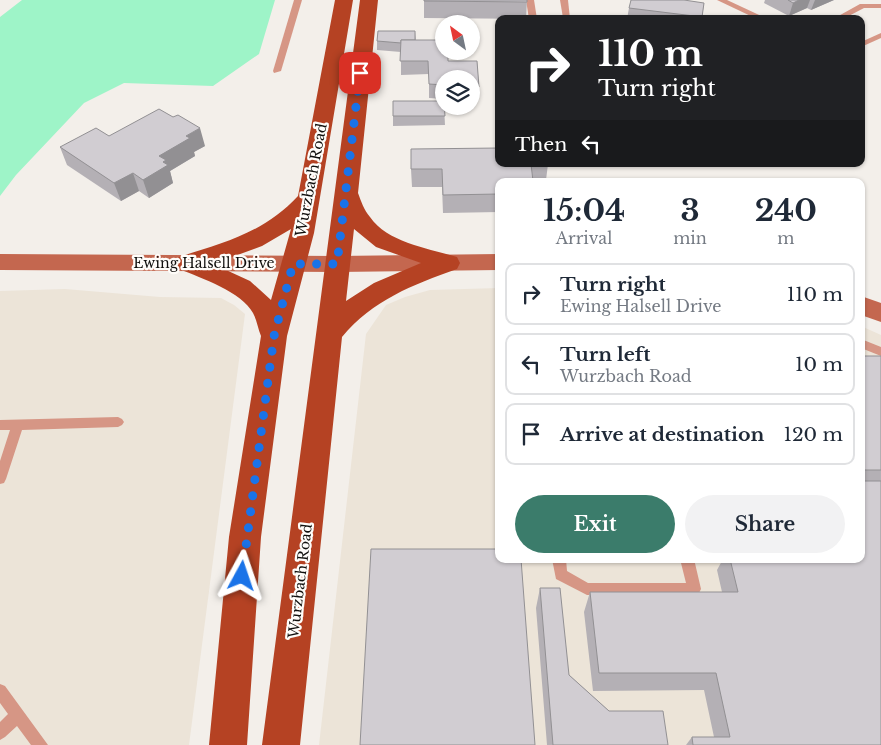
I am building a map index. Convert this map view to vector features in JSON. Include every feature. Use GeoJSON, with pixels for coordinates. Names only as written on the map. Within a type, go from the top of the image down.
{"type":"FeatureCollection","features":[{"type":"Feature","properties":{"kind":"main road","name":"Wurzbach Road"},"geometry":{"type":"LineString","coordinates":[[228,745],[245,537],[274,336],[308,199],[344,0]]}},
{"type":"Feature","properties":{"kind":"main road","name":"Wurzbach Road"},"geometry":{"type":"LineString","coordinates":[[281,745],[369,0]]}},
{"type":"Feature","properties":{"kind":"main road"},"geometry":{"type":"LineString","coordinates":[[346,192],[357,216],[366,229],[385,242],[448,263]]}},
{"type":"Feature","properties":{"kind":"main road"},"geometry":{"type":"LineString","coordinates":[[188,263],[248,244],[274,232],[289,221],[308,199]]}},
{"type":"Feature","properties":{"kind":"main road"},"geometry":{"type":"LineString","coordinates":[[188,263],[237,285],[257,300],[264,309],[274,336]]}},
{"type":"Feature","properties":{"kind":"main road"},"geometry":{"type":"LineString","coordinates":[[329,335],[342,318],[373,292],[392,283],[448,263]]}},
{"type":"Feature","properties":{"kind":"street","name":"Ewing Halsell Drive"},"geometry":{"type":"LineString","coordinates":[[0,262],[293,264],[495,262]]}},
{"type":"Feature","properties":{"kind":"street"},"geometry":{"type":"LineString","coordinates":[[865,306],[881,313]]}},
{"type":"Feature","properties":{"kind":"lane"},"geometry":{"type":"LineString","coordinates":[[277,71],[298,0]]}},
{"type":"Feature","properties":{"kind":"lane"},"geometry":{"type":"LineString","coordinates":[[530,0],[532,15]]}},
{"type":"Feature","properties":{"kind":"lane"},"geometry":{"type":"LineString","coordinates":[[564,0],[566,15]]}},
{"type":"Feature","properties":{"kind":"lane"},"geometry":{"type":"LineString","coordinates":[[721,0],[755,15]]}},
{"type":"Feature","properties":{"kind":"lane"},"geometry":{"type":"LineString","coordinates":[[845,15],[863,6],[881,6]]}},
{"type":"Feature","properties":{"kind":"lane"},"geometry":{"type":"LineString","coordinates":[[865,43],[881,35]]}},
{"type":"Feature","properties":{"kind":"lane"},"geometry":{"type":"LineString","coordinates":[[865,345],[881,352]]}},
{"type":"Feature","properties":{"kind":"lane"},"geometry":{"type":"LineString","coordinates":[[0,425],[118,422]]}},
{"type":"Feature","properties":{"kind":"lane"},"geometry":{"type":"LineString","coordinates":[[0,479],[18,425]]}},
{"type":"Feature","properties":{"kind":"lane"},"geometry":{"type":"LineString","coordinates":[[560,563],[561,575],[587,590],[694,589],[688,563]]}},
{"type":"Feature","properties":{"kind":"lane"},"geometry":{"type":"LineString","coordinates":[[0,691],[40,745]]}},
{"type":"Feature","properties":{"kind":"lane"},"geometry":{"type":"LineString","coordinates":[[0,732],[18,715]]}},
{"type":"Feature","properties":{"kind":"shaded area"},"geometry":{"type":"Polygon","coordinates":[[[495,288],[495,563],[865,563],[865,328],[881,335],[881,745],[319,745],[366,334],[386,305],[430,290],[495,288]]]}},
{"type":"Feature","properties":{"kind":"shaded area"},"geometry":{"type":"Polygon","coordinates":[[[65,289],[160,297],[221,298],[245,314],[189,745],[0,745],[0,291],[65,289]]]}},
{"type":"Feature","properties":{"kind":"green space"},"geometry":{"type":"Polygon","coordinates":[[[22,0],[275,0],[259,54],[213,86],[124,83],[84,103],[16,175],[0,196],[0,17],[22,0]]]}},
{"type":"Feature","properties":{"kind":"building"},"geometry":{"type":"Polygon","coordinates":[[[527,0],[527,2],[424,1],[527,0]]]}},
{"type":"Feature","properties":{"kind":"building"},"geometry":{"type":"Polygon","coordinates":[[[631,0],[684,0],[704,3],[702,15],[686,15],[629,8],[631,0]]]}},
{"type":"Feature","properties":{"kind":"building"},"geometry":{"type":"Polygon","coordinates":[[[788,0],[799,0],[793,3],[788,0]]]}},
{"type":"Feature","properties":{"kind":"building"},"geometry":{"type":"Polygon","coordinates":[[[378,31],[415,31],[415,40],[401,40],[401,43],[377,41],[378,31]]]}},
{"type":"Feature","properties":{"kind":"building"},"geometry":{"type":"Polygon","coordinates":[[[401,40],[435,40],[435,60],[477,61],[478,70],[435,70],[435,84],[429,84],[428,61],[400,61],[401,40]]]}},
{"type":"Feature","properties":{"kind":"building"},"geometry":{"type":"Polygon","coordinates":[[[393,101],[435,101],[435,115],[445,116],[393,116],[393,101]]]}},
{"type":"Feature","properties":{"kind":"building"},"geometry":{"type":"Polygon","coordinates":[[[159,109],[173,117],[178,115],[200,128],[186,136],[190,138],[159,156],[166,160],[163,162],[168,165],[143,180],[133,173],[114,183],[60,147],[96,128],[109,136],[159,109]]]}},
{"type":"Feature","properties":{"kind":"building"},"geometry":{"type":"Polygon","coordinates":[[[495,148],[495,167],[531,167],[533,178],[495,178],[495,194],[443,195],[442,169],[411,169],[411,149],[495,148]]]}},
{"type":"Feature","properties":{"kind":"building"},"geometry":{"type":"Polygon","coordinates":[[[865,356],[881,356],[881,470],[865,470],[865,356]]]}},
{"type":"Feature","properties":{"kind":"building"},"geometry":{"type":"Polygon","coordinates":[[[865,481],[881,481],[881,745],[693,745],[692,737],[730,737],[716,673],[599,673],[590,592],[738,592],[731,563],[865,563],[865,481]]]}},
{"type":"Feature","properties":{"kind":"building"},"geometry":{"type":"Polygon","coordinates":[[[371,549],[495,549],[495,563],[521,563],[535,745],[360,745],[371,549]]]}},
{"type":"Feature","properties":{"kind":"building"},"geometry":{"type":"Polygon","coordinates":[[[540,588],[560,588],[569,675],[609,711],[663,711],[668,745],[553,745],[540,588]]]}},
{"type":"Feature","properties":{"kind":"route"},"geometry":{"type":"LineString","coordinates":[[242,576],[245,537],[274,336],[293,264],[337,264],[360,73]]}}]}
